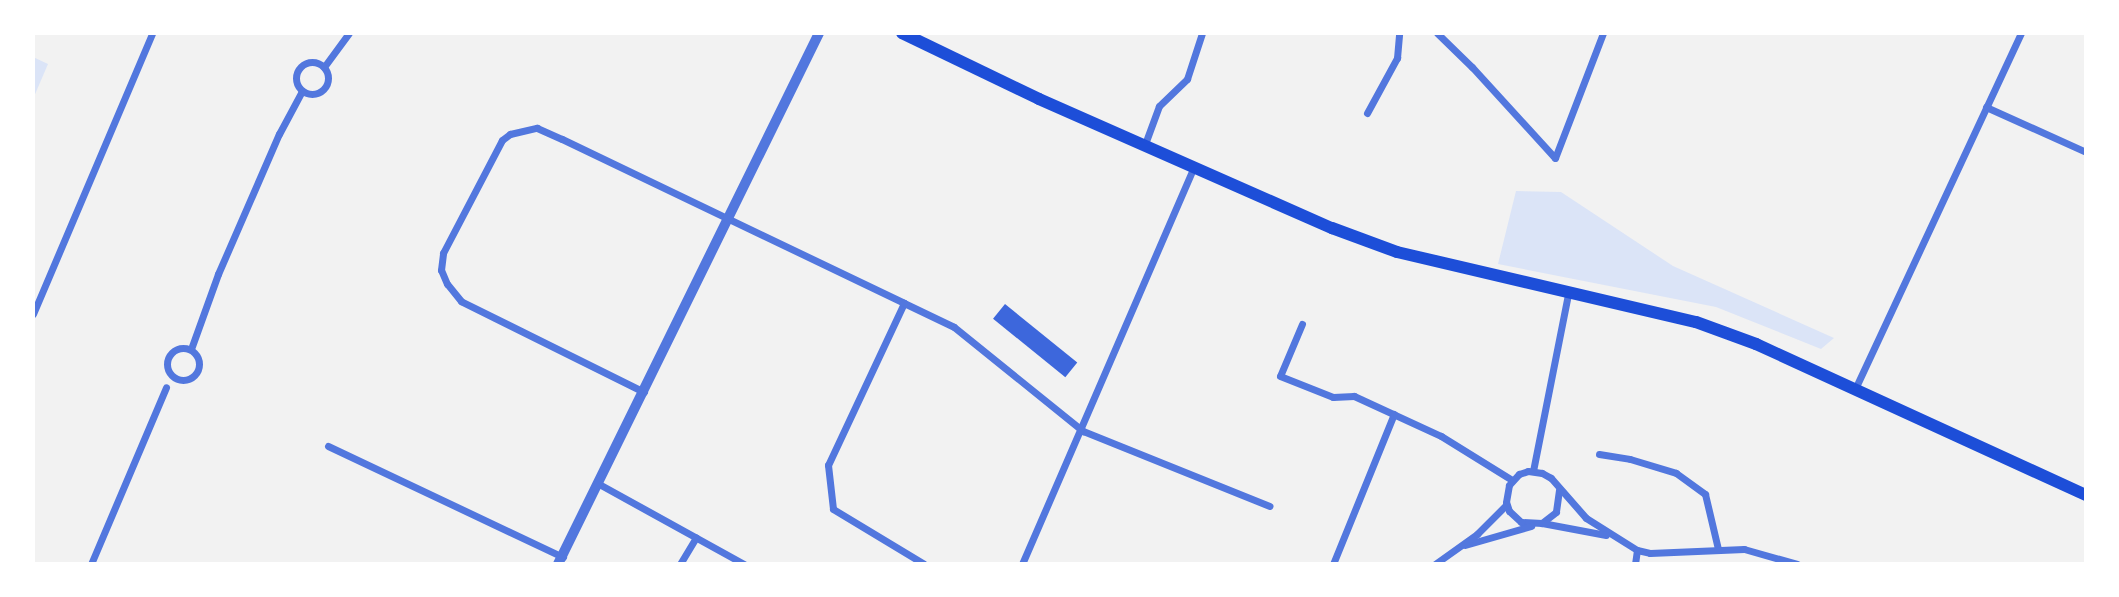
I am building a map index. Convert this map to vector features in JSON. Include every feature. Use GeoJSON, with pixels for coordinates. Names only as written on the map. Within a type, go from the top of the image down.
{"type":"FeatureCollection","features":[{"type":"Feature","properties":{"kind":"main road"},"geometry":{"type":"LineString","coordinates":[[902,33],[1040,99],[1332,228],[1397,252],[1696,322],[1756,344],[2086,495]]}},
{"type":"Feature","properties":{"kind":"street"},"geometry":{"type":"LineString","coordinates":[[33,314],[152,33]]}},
{"type":"Feature","properties":{"kind":"street"},"geometry":{"type":"LineString","coordinates":[[324,67],[349,33]]}},
{"type":"Feature","properties":{"kind":"street"},"geometry":{"type":"LineString","coordinates":[[328,446],[560,560],[818,33]]}},
{"type":"Feature","properties":{"kind":"street"},"geometry":{"type":"LineString","coordinates":[[1145,144],[1159,106],[1186,79],[1202,33]]}},
{"type":"Feature","properties":{"kind":"street"},"geometry":{"type":"LineString","coordinates":[[1367,113],[1397,58],[1399,33]]}},
{"type":"Feature","properties":{"kind":"street"},"geometry":{"type":"LineString","coordinates":[[1437,33],[1472,67],[1555,158],[1603,33]]}},
{"type":"Feature","properties":{"kind":"street"},"geometry":{"type":"LineString","coordinates":[[1855,389],[2021,33]]}},
{"type":"Feature","properties":{"kind":"street"},"geometry":{"type":"LineString","coordinates":[[316,62],[324,67],[328,75],[326,87],[319,93],[302,91],[295,75],[299,67],[316,62]]}},
{"type":"Feature","properties":{"kind":"street"},"geometry":{"type":"LineString","coordinates":[[191,349],[224,261],[279,134],[302,91]]}},
{"type":"Feature","properties":{"kind":"street"},"geometry":{"type":"LineString","coordinates":[[1986,107],[2086,152]]}},
{"type":"Feature","properties":{"kind":"street"},"geometry":{"type":"LineString","coordinates":[[644,392],[461,301],[441,270],[443,253],[502,141],[524,129],[537,128],[562,139],[954,327],[1083,430],[1270,506]]}},
{"type":"Feature","properties":{"kind":"street"},"geometry":{"type":"LineString","coordinates":[[1023,564],[1195,166]]}},
{"type":"Feature","properties":{"kind":"street"},"geometry":{"type":"LineString","coordinates":[[1533,471],[1568,294]]}},
{"type":"Feature","properties":{"kind":"street"},"geometry":{"type":"LineString","coordinates":[[904,303],[828,465],[832,509],[925,564]]}},
{"type":"Feature","properties":{"kind":"street"},"geometry":{"type":"LineString","coordinates":[[1301,324],[1280,376],[1333,397],[1354,396],[1449,441],[1512,480]]}},
{"type":"Feature","properties":{"kind":"street"},"geometry":{"type":"LineString","coordinates":[[177,349],[191,349],[199,360],[197,373],[190,379],[173,378],[167,371],[170,354],[177,349]]}},
{"type":"Feature","properties":{"kind":"street"},"geometry":{"type":"LineString","coordinates":[[91,564],[166,387]]}},
{"type":"Feature","properties":{"kind":"street"},"geometry":{"type":"LineString","coordinates":[[1333,564],[1394,414]]}},
{"type":"Feature","properties":{"kind":"street"},"geometry":{"type":"LineString","coordinates":[[1600,454],[1630,459],[1676,473],[1705,494],[1718,549]]}},
{"type":"Feature","properties":{"kind":"street"},"geometry":{"type":"LineString","coordinates":[[1533,525],[1513,517],[1507,505],[1506,494],[1512,480],[1533,471],[1551,478],[1586,518],[1610,536],[1637,550],[1650,553],[1744,549],[1797,564]]}},
{"type":"Feature","properties":{"kind":"street"},"geometry":{"type":"LineString","coordinates":[[598,484],[744,564]]}},
{"type":"Feature","properties":{"kind":"street"},"geometry":{"type":"LineString","coordinates":[[1542,523],[1556,512],[1559,490]]}},
{"type":"Feature","properties":{"kind":"street"},"geometry":{"type":"LineString","coordinates":[[1435,564],[1477,534],[1507,505]]}},
{"type":"Feature","properties":{"kind":"street"},"geometry":{"type":"LineString","coordinates":[[1451,550],[1542,523],[1610,536]]}},
{"type":"Feature","properties":{"kind":"street"},"geometry":{"type":"LineString","coordinates":[[680,564],[696,537]]}},
{"type":"Feature","properties":{"kind":"street"},"geometry":{"type":"LineString","coordinates":[[1635,564],[1637,550]]}},
{"type":"Feature","properties":{"kind":"shaded area"},"geometry":{"type":"Polygon","coordinates":[[[33,57],[48,64],[33,99],[33,57]]]}},
{"type":"Feature","properties":{"kind":"shaded area"},"geometry":{"type":"Polygon","coordinates":[[[1516,191],[1561,192],[1673,266],[1834,338],[1821,349],[1716,307],[1498,264],[1516,191]]]}},
{"type":"Feature","properties":{"kind":"building"},"geometry":{"type":"Polygon","coordinates":[[[1005,304],[1077,363],[1065,377],[993,319],[1005,304]]]}}]}
